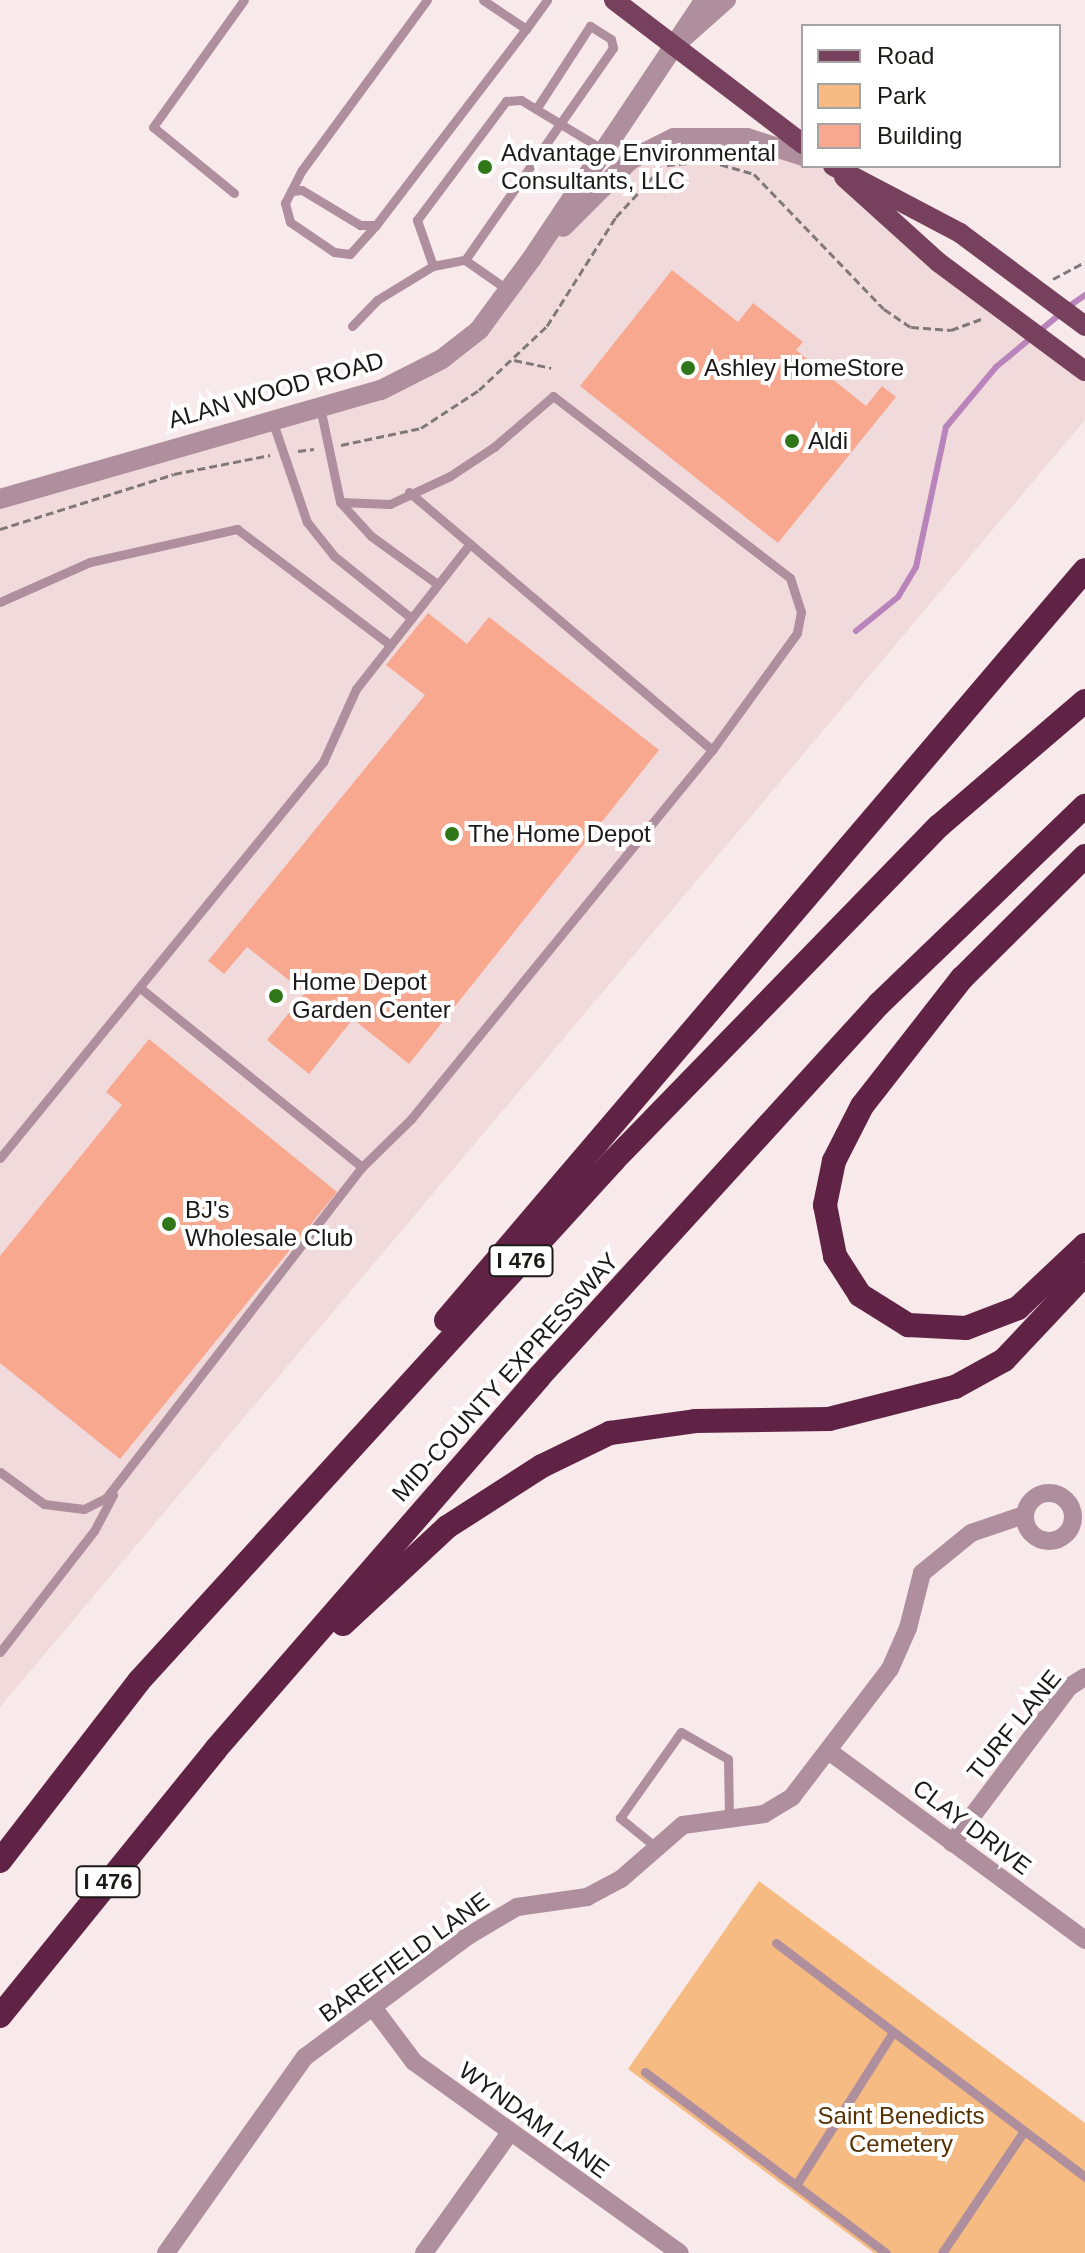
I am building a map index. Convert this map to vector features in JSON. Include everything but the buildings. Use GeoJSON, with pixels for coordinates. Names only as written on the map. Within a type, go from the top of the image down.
{"type":"FeatureCollection","features":[{"type":"Feature","properties":{"kind":"highway"},"geometry":{"type":"LineString","coordinates":[[139,1681],[1085,570]]}},
{"type":"Feature","properties":{"kind":"highway","name":"I 476"},"geometry":{"type":"LineString","coordinates":[[0,1861],[139,1681],[625,1149],[939,826],[1085,701]]}},
{"type":"Feature","properties":{"kind":"highway","name":"MID-COUNTY EXPRESSWAY"},"geometry":{"type":"LineString","coordinates":[[0,2016],[216,1749],[539,1377],[879,1004],[1085,806]]}},
{"type":"Feature","properties":{"kind":"highway"},"geometry":{"type":"LineString","coordinates":[[1085,856],[962,978],[862,1106],[834,1161],[825,1205],[835,1256],[860,1295],[908,1325],[966,1328],[1018,1308],[1085,1245]]}},
{"type":"Feature","properties":{"kind":"highway"},"geometry":{"type":"LineString","coordinates":[[216,1749],[447,1527],[542,1466],[610,1433],[695,1421],[829,1419],[955,1387],[1004,1360],[1085,1274]]}},
{"type":"Feature","properties":{"kind":"main road"},"geometry":{"type":"LineString","coordinates":[[614,0],[801,142]]}},
{"type":"Feature","properties":{"kind":"main road"},"geometry":{"type":"LineString","coordinates":[[635,0],[652,29]]}},
{"type":"Feature","properties":{"kind":"main road"},"geometry":{"type":"LineString","coordinates":[[834,168],[938,262],[1085,371]]}},
{"type":"Feature","properties":{"kind":"main road"},"geometry":{"type":"LineString","coordinates":[[836,168],[960,233],[1085,326]]}},
{"type":"Feature","properties":{"kind":"street"},"geometry":{"type":"LineString","coordinates":[[675,46],[705,0]]}},
{"type":"Feature","properties":{"kind":"street","name":"ALAN WOOD ROAD"},"geometry":{"type":"LineString","coordinates":[[0,497],[381,390],[442,359],[479,330],[532,258],[602,149],[675,46],[727,0]]}},
{"type":"Feature","properties":{"kind":"street"},"geometry":{"type":"LineString","coordinates":[[532,258],[630,160],[674,138],[747,138],[801,155]]}},
{"type":"Feature","properties":{"kind":"street","name":"BAREFIELD LANE"},"geometry":{"type":"LineString","coordinates":[[166,2253],[305,2057],[375,2010],[468,1936],[517,1907],[587,1897],[657,1848],[683,1825],[779,1806],[830,1752],[890,1669],[908,1628],[922,1573],[971,1533],[1024,1515]]}},
{"type":"Feature","properties":{"kind":"street","name":"TURF LANE"},"geometry":{"type":"LineString","coordinates":[[952,1843],[1069,1687],[1085,1677]]}},
{"type":"Feature","properties":{"kind":"street","name":"CLAY DRIVE"},"geometry":{"type":"LineString","coordinates":[[830,1752],[1085,1940]]}},
{"type":"Feature","properties":{"kind":"street","name":"WYNDAM LANE"},"geometry":{"type":"LineString","coordinates":[[375,2010],[414,2062],[509,2134],[680,2253]]}},
{"type":"Feature","properties":{"kind":"street"},"geometry":{"type":"LineString","coordinates":[[424,2253],[509,2134]]}},
{"type":"Feature","properties":{"kind":"lane"},"geometry":{"type":"LineString","coordinates":[[234,193],[153,127],[244,0]]}},
{"type":"Feature","properties":{"kind":"lane"},"geometry":{"type":"LineString","coordinates":[[427,0],[285,203],[290,222],[334,252],[350,254],[376,225],[547,0]]}},
{"type":"Feature","properties":{"kind":"lane"},"geometry":{"type":"LineString","coordinates":[[483,0],[526,29]]}},
{"type":"Feature","properties":{"kind":"lane"},"geometry":{"type":"LineString","coordinates":[[465,260],[613,48],[611,39],[590,26],[536,109]]}},
{"type":"Feature","properties":{"kind":"lane"},"geometry":{"type":"LineString","coordinates":[[433,266],[417,220],[506,101],[536,109],[602,149]]}},
{"type":"Feature","properties":{"kind":"lane"},"geometry":{"type":"LineString","coordinates":[[291,191],[302,190],[360,225],[376,225]]}},
{"type":"Feature","properties":{"kind":"lane"},"geometry":{"type":"LineString","coordinates":[[352,326],[377,300],[433,266],[465,260],[508,290]]}},
{"type":"Feature","properties":{"kind":"lane"},"geometry":{"type":"LineString","coordinates":[[0,1472],[36,1501],[64,1509],[94,1506],[120,1481],[362,1167],[411,1119],[712,750],[797,633],[801,612],[790,578],[553,396],[474,462],[381,506],[340,502]]}},
{"type":"Feature","properties":{"kind":"lane"},"geometry":{"type":"LineString","coordinates":[[320,406],[325,448],[340,502],[371,536],[436,583]]}},
{"type":"Feature","properties":{"kind":"lane"},"geometry":{"type":"LineString","coordinates":[[272,419],[281,453],[307,522],[325,547],[410,617]]}},
{"type":"Feature","properties":{"kind":"lane"},"geometry":{"type":"LineString","coordinates":[[409,492],[712,750]]}},
{"type":"Feature","properties":{"kind":"lane"},"geometry":{"type":"LineString","coordinates":[[0,602],[90,562],[230,528],[253,536],[389,644]]}},
{"type":"Feature","properties":{"kind":"lane"},"geometry":{"type":"LineString","coordinates":[[0,1158],[323,762],[356,689],[436,583],[469,545]]}},
{"type":"Feature","properties":{"kind":"lane"},"geometry":{"type":"LineString","coordinates":[[140,988],[362,1167]]}},
{"type":"Feature","properties":{"kind":"lane"},"geometry":{"type":"LineString","coordinates":[[0,1652],[94,1531],[120,1481]]}},
{"type":"Feature","properties":{"kind":"lane"},"geometry":{"type":"LineString","coordinates":[[657,1848],[620,1818],[681,1732],[728,1759],[729,1817]]}},
{"type":"Feature","properties":{"kind":"lane"},"geometry":{"type":"LineString","coordinates":[[776,1943],[1085,2177]]}},
{"type":"Feature","properties":{"kind":"lane"},"geometry":{"type":"LineString","coordinates":[[796,2185],[893,2032]]}},
{"type":"Feature","properties":{"kind":"lane"},"geometry":{"type":"LineString","coordinates":[[645,2072],[886,2253]]}},
{"type":"Feature","properties":{"kind":"lane"},"geometry":{"type":"LineString","coordinates":[[942,2253],[1024,2131]]}},
{"type":"Feature","properties":{"kind":"path"},"geometry":{"type":"LineString","coordinates":[[0,529],[174,474],[421,428],[514,360],[547,326],[640,186],[664,166],[693,160],[754,174],[884,309],[911,327],[939,331]]}},
{"type":"Feature","properties":{"kind":"path"},"geometry":{"type":"LineString","coordinates":[[514,360],[551,368]]}},
{"type":"Feature","properties":{"kind":"shaded area"},"geometry":{"type":"Polygon","coordinates":[[[688,135],[801,156],[801,168],[835,168],[1085,371],[1085,420],[0,1707],[0,499],[381,390],[442,359],[612,177],[688,135]]]}},
{"type":"Feature","properties":{"kind":"green space","name":"Saint Benedicts Cemetery"},"geometry":{"type":"Polygon","coordinates":[[[759,1881],[1085,2123],[1085,2253],[874,2253],[628,2069],[759,1881]]]}},
{"type":"Feature","properties":{"kind":"waterway"},"geometry":{"type":"LineString","coordinates":[[1068,307],[1085,295]]}},
{"type":"Feature","properties":{"kind":"waterway"},"geometry":{"type":"LineString","coordinates":[[856,631],[898,597],[916,567],[946,427],[996,367],[1060,314]]}},
{"type":"Feature","properties":{"kind":"place","name":"Advantage Environmental Consultants, LLC"},"geometry":{"type":"Point","coordinates":[485,167]}},
{"type":"Feature","properties":{"kind":"place","name":"Ashley HomeStore"},"geometry":{"type":"Point","coordinates":[688,368]}},
{"type":"Feature","properties":{"kind":"place","name":"Aldi"},"geometry":{"type":"Point","coordinates":[792,441]}},
{"type":"Feature","properties":{"kind":"place","name":"The Home Depot"},"geometry":{"type":"Point","coordinates":[452,834]}},
{"type":"Feature","properties":{"kind":"place","name":"Home Depot Garden Center"},"geometry":{"type":"Point","coordinates":[276,996]}},
{"type":"Feature","properties":{"kind":"place","name":"BJ's Wholesale Club"},"geometry":{"type":"Point","coordinates":[169,1224]}}]}
